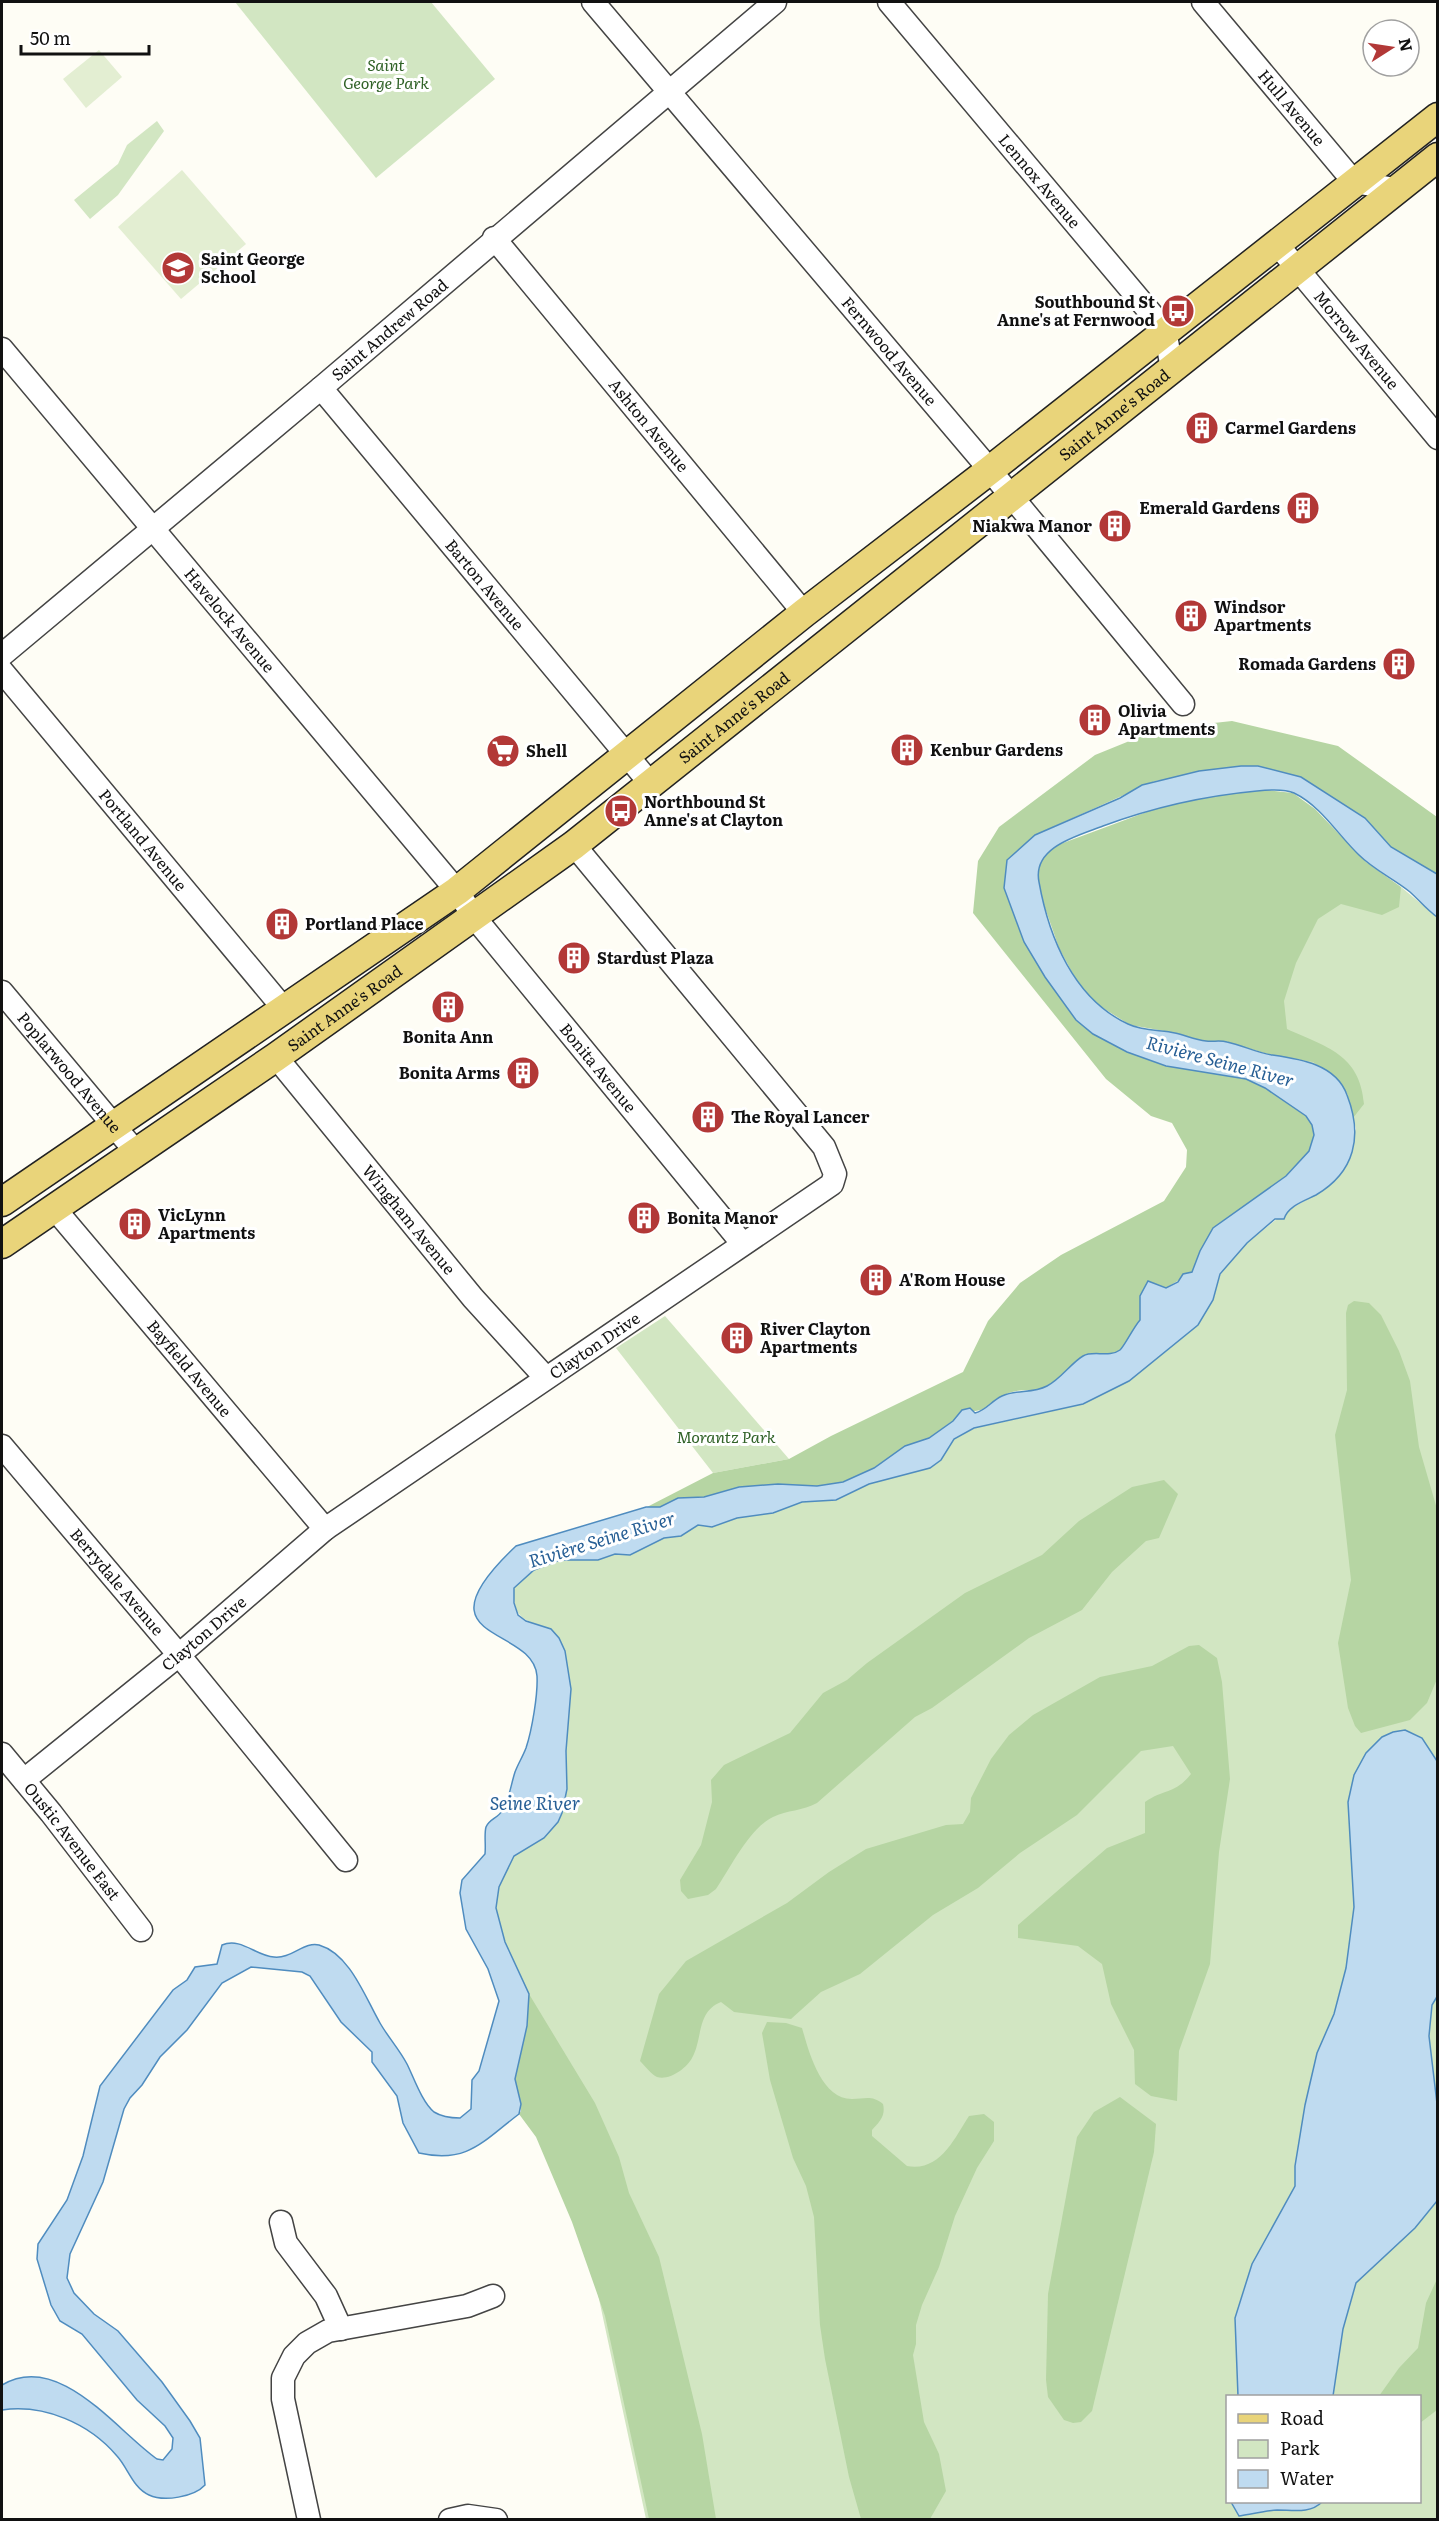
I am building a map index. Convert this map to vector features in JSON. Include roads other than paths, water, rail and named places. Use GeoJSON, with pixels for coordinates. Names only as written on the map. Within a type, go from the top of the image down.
{"type":"FeatureCollection","features":[{"type":"Feature","properties":{"kind":"main road","name":"Saint Anne's Road"},"geometry":{"type":"LineString","coordinates":[[2,1202],[457,891],[804,613],[990,470],[1437,117]]}},
{"type":"Feature","properties":{"kind":"main road","name":"Saint Anne's Road"},"geometry":{"type":"LineString","coordinates":[[2,1244],[276,1058],[475,918],[574,845],[1437,156]]}},
{"type":"Feature","properties":{"kind":"street","name":"Fernwood Avenue"},"geometry":{"type":"LineString","coordinates":[[593,2],[990,470],[1183,704]]}},
{"type":"Feature","properties":{"kind":"street","name":"Saint Andrew Road"},"geometry":{"type":"LineString","coordinates":[[2,655],[321,388],[494,238],[775,2]]}},
{"type":"Feature","properties":{"kind":"street","name":"Lennox Avenue"},"geometry":{"type":"LineString","coordinates":[[889,2],[1165,330],[1172,369]]}},
{"type":"Feature","properties":{"kind":"street","name":"Hull Avenue"},"geometry":{"type":"LineString","coordinates":[[1203,2],[1354,182]]}},
{"type":"Feature","properties":{"kind":"street"},"geometry":{"type":"LineString","coordinates":[[1354,182],[1395,189]]}},
{"type":"Feature","properties":{"kind":"street","name":"Ashton Avenue"},"geometry":{"type":"LineString","coordinates":[[494,238],[804,613]]}},
{"type":"Feature","properties":{"kind":"street","name":"Morrow Avenue"},"geometry":{"type":"LineString","coordinates":[[1276,243],[1437,438]]}},
{"type":"Feature","properties":{"kind":"street","name":"Havelock Avenue"},"geometry":{"type":"LineString","coordinates":[[2,350],[457,891]]}},
{"type":"Feature","properties":{"kind":"street","name":"Barton Avenue"},"geometry":{"type":"LineString","coordinates":[[321,388],[651,783]]}},
{"type":"Feature","properties":{"kind":"street","name":"Portland Avenue"},"geometry":{"type":"LineString","coordinates":[[2,671],[284,1009]]}},
{"type":"Feature","properties":{"kind":"street","name":"Clayton Drive"},"geometry":{"type":"LineString","coordinates":[[24,1780],[179,1655],[325,1529],[545,1377],[832,1184],[835,1174],[824,1147],[574,845]]}},
{"type":"Feature","properties":{"kind":"street","name":"Bonita Avenue"},"geometry":{"type":"LineString","coordinates":[[457,891],[475,918],[742,1243]]}},
{"type":"Feature","properties":{"kind":"street","name":"Poplarwood Avenue"},"geometry":{"type":"LineString","coordinates":[[2,992],[136,1152]]}},
{"type":"Feature","properties":{"kind":"street","name":"Wingham Avenue"},"geometry":{"type":"LineString","coordinates":[[276,1058],[473,1298],[545,1377]]}},
{"type":"Feature","properties":{"kind":"street","name":"Bayfield Avenue"},"geometry":{"type":"LineString","coordinates":[[54,1208],[325,1529]]}},
{"type":"Feature","properties":{"kind":"street","name":"Berrydale Avenue"},"geometry":{"type":"LineString","coordinates":[[2,1446],[179,1655],[345,1860]]}},
{"type":"Feature","properties":{"kind":"street","name":"Oustic Avenue East"},"geometry":{"type":"LineString","coordinates":[[2,1754],[141,1930]]}},
{"type":"Feature","properties":{"kind":"street"},"geometry":{"type":"LineString","coordinates":[[281,2222],[286,2243],[326,2296],[341,2329]]}},
{"type":"Feature","properties":{"kind":"street"},"geometry":{"type":"LineString","coordinates":[[309,2520],[283,2399],[283,2378],[294,2356],[306,2343],[328,2331],[467,2306],[493,2296]]}},
{"type":"Feature","properties":{"kind":"street"},"geometry":{"type":"LineString","coordinates":[[450,2520],[468,2516],[496,2520]]}},
{"type":"Feature","properties":{"kind":"water","name":"Seine River"},"geometry":{"type":"Polygon","coordinates":[[[1258,766],[1301,777],[1365,818],[1391,847],[1437,874],[1437,917],[1410,892],[1365,860],[1313,805],[1294,793],[1276,790],[1237,793],[1179,803],[1122,819],[1069,839],[1049,852],[1042,860],[1039,882],[1043,903],[1057,945],[1067,965],[1093,999],[1109,1013],[1139,1028],[1175,1033],[1202,1040],[1224,1041],[1266,1054],[1305,1061],[1335,1076],[1347,1095],[1352,1110],[1355,1139],[1347,1164],[1340,1175],[1316,1195],[1293,1207],[1284,1219],[1275,1219],[1247,1243],[1220,1274],[1213,1300],[1198,1325],[1129,1381],[1083,1404],[974,1428],[954,1439],[941,1460],[930,1468],[869,1484],[836,1500],[802,1502],[773,1513],[737,1518],[712,1527],[698,1525],[681,1536],[664,1538],[630,1555],[615,1554],[598,1560],[560,1560],[534,1570],[514,1588],[514,1603],[518,1615],[526,1621],[551,1629],[559,1638],[565,1651],[571,1689],[566,1751],[567,1789],[562,1813],[558,1822],[544,1838],[514,1856],[499,1887],[496,1908],[505,1942],[529,1994],[527,2026],[515,2079],[521,2104],[519,2114],[474,2148],[463,2153],[436,2156],[419,2153],[403,2123],[397,2096],[372,2062],[372,2052],[341,2022],[310,1976],[302,1972],[251,1967],[222,1983],[187,2030],[160,2057],[124,2109],[103,2182],[70,2254],[67,2278],[74,2293],[94,2314],[118,2331],[162,2382],[190,2421],[200,2438],[205,2485],[194,2493],[178,2497],[163,2498],[149,2495],[139,2488],[121,2461],[106,2444],[79,2425],[65,2418],[34,2410],[2,2410],[2,2385],[23,2377],[44,2378],[65,2386],[86,2398],[157,2459],[163,2460],[172,2449],[173,2438],[165,2426],[137,2400],[82,2334],[60,2321],[51,2305],[37,2259],[38,2244],[67,2200],[83,2156],[100,2086],[173,1990],[187,1980],[195,1967],[217,1964],[222,1945],[236,1943],[274,1957],[280,1957],[314,1944],[330,1950],[340,1957],[355,1978],[380,2023],[404,2059],[430,2108],[440,2115],[457,2118],[471,2109],[472,2080],[479,2071],[499,2001],[488,1969],[466,1929],[460,1893],[462,1880],[485,1854],[486,1827],[500,1813],[506,1802],[528,1740],[537,1684],[537,1676],[531,1660],[486,1628],[476,1616],[475,1600],[487,1578],[516,1546],[646,1507],[660,1507],[678,1498],[704,1497],[739,1487],[778,1484],[817,1486],[843,1482],[874,1468],[905,1446],[929,1438],[953,1421],[962,1410],[970,1408],[975,1413],[1008,1394],[1047,1386],[1087,1354],[1116,1352],[1122,1348],[1140,1320],[1140,1296],[1148,1281],[1166,1288],[1178,1282],[1183,1274],[1192,1272],[1200,1251],[1213,1228],[1286,1176],[1309,1151],[1314,1135],[1312,1125],[1306,1116],[1265,1088],[1246,1079],[1166,1066],[1127,1052],[1093,1034],[1076,1020],[1045,977],[1024,942],[1004,888],[1007,860],[1035,835],[1120,798],[1142,785],[1199,771],[1258,766]]]}},
{"type":"Feature","properties":{"kind":"water"},"geometry":{"type":"Polygon","coordinates":[[[1405,1730],[1422,1738],[1437,1761],[1438,1995],[1432,2005],[1429,2036],[1438,2112],[1437,2201],[1415,2228],[1356,2283],[1343,2329],[1333,2395],[1238,2395],[1235,2318],[1252,2264],[1295,2186],[1295,2166],[1305,2105],[1317,2053],[1334,2014],[1346,1968],[1354,1907],[1348,1802],[1354,1775],[1366,1753],[1382,1737],[1405,1730]]]}},
{"type":"Feature","properties":{"kind":"water"},"geometry":{"type":"Polygon","coordinates":[[[1232,2503],[1321,2503],[1307,2510],[1277,2510],[1239,2516],[1232,2503]]]}},
{"type":"Feature","properties":{"kind":"place","name":"Saint George School"},"geometry":{"type":"Point","coordinates":[178,268]}},
{"type":"Feature","properties":{"kind":"place","name":"Southbound St Anne's at Fernwood"},"geometry":{"type":"Point","coordinates":[1178,311]}},
{"type":"Feature","properties":{"kind":"place","name":"Carmel Gardens"},"geometry":{"type":"Point","coordinates":[1202,428]}},
{"type":"Feature","properties":{"kind":"place","name":"Emerald Gardens"},"geometry":{"type":"Point","coordinates":[1303,508]}},
{"type":"Feature","properties":{"kind":"place","name":"Niakwa Manor"},"geometry":{"type":"Point","coordinates":[1115,526]}},
{"type":"Feature","properties":{"kind":"place","name":"Windsor Apartments"},"geometry":{"type":"Point","coordinates":[1191,616]}},
{"type":"Feature","properties":{"kind":"place","name":"Romada Gardens"},"geometry":{"type":"Point","coordinates":[1399,664]}},
{"type":"Feature","properties":{"kind":"place","name":"Olivia Apartments"},"geometry":{"type":"Point","coordinates":[1095,720]}},
{"type":"Feature","properties":{"kind":"place","name":"Kenbur Gardens"},"geometry":{"type":"Point","coordinates":[907,750]}},
{"type":"Feature","properties":{"kind":"place","name":"Shell"},"geometry":{"type":"Point","coordinates":[503,751]}},
{"type":"Feature","properties":{"kind":"place","name":"Northbound St Anne's at Clayton"},"geometry":{"type":"Point","coordinates":[621,811]}},
{"type":"Feature","properties":{"kind":"place","name":"Portland Place"},"geometry":{"type":"Point","coordinates":[282,924]}},
{"type":"Feature","properties":{"kind":"place","name":"Stardust Plaza"},"geometry":{"type":"Point","coordinates":[574,958]}},
{"type":"Feature","properties":{"kind":"place","name":"Bonita Ann"},"geometry":{"type":"Point","coordinates":[448,1007]}},
{"type":"Feature","properties":{"kind":"place","name":"Bonita Arms"},"geometry":{"type":"Point","coordinates":[523,1073]}},
{"type":"Feature","properties":{"kind":"place","name":"The Royal Lancer"},"geometry":{"type":"Point","coordinates":[708,1117]}},
{"type":"Feature","properties":{"kind":"place","name":"Bonita Manor"},"geometry":{"type":"Point","coordinates":[644,1218]}},
{"type":"Feature","properties":{"kind":"place","name":"VicLynn Apartments"},"geometry":{"type":"Point","coordinates":[135,1224]}},
{"type":"Feature","properties":{"kind":"place","name":"A'Rom House"},"geometry":{"type":"Point","coordinates":[876,1280]}},
{"type":"Feature","properties":{"kind":"place","name":"River Clayton Apartments"},"geometry":{"type":"Point","coordinates":[737,1338]}},
{"type":"Feature","properties":{"kind":"park label","name":"Saint George Park"},"geometry":{"type":"Point","coordinates":[386,74]}},
{"type":"Feature","properties":{"kind":"park label","name":"Morantz Park"},"geometry":{"type":"Point","coordinates":[726,1437]}},
{"type":"Feature","properties":{"kind":"water label","name":"Rivière Seine River"},"geometry":{"type":"Point","coordinates":[1220,1062]}},
{"type":"Feature","properties":{"kind":"water label","name":"Rivière Seine River"},"geometry":{"type":"Point","coordinates":[602,1540]}}]}
